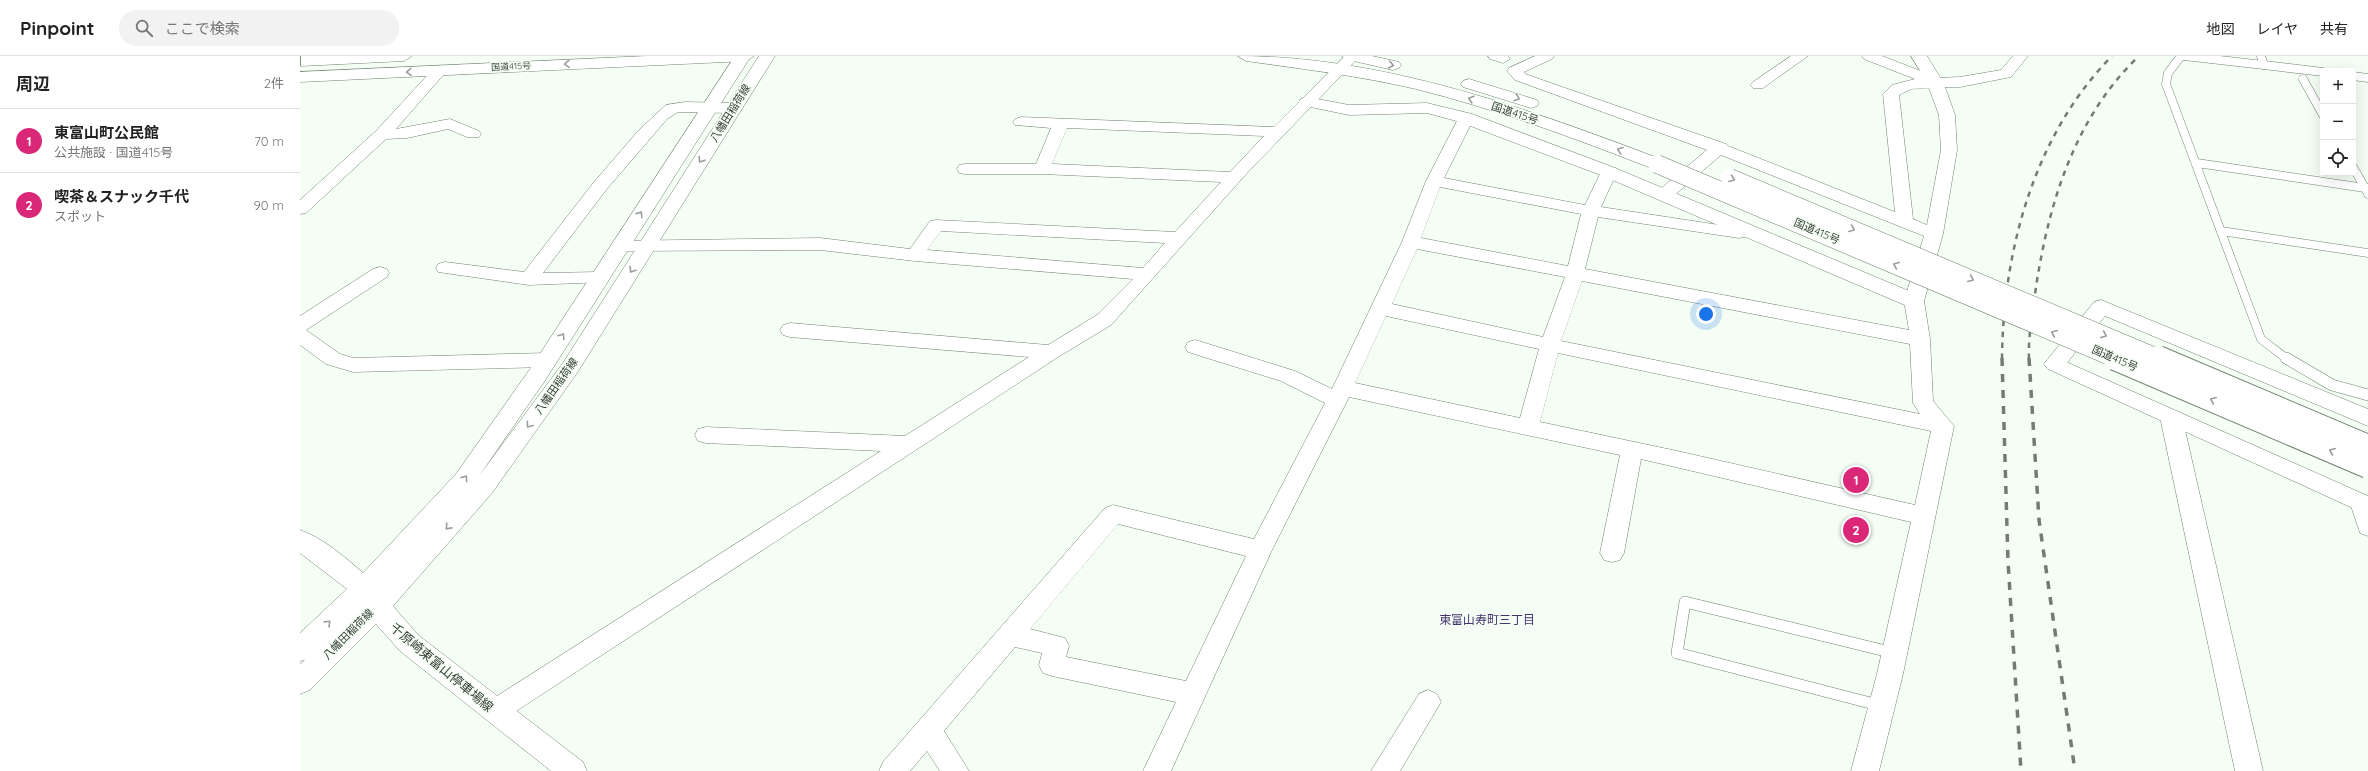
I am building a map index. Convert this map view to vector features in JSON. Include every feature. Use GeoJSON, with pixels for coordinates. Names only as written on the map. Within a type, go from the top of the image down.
{"type":"FeatureCollection","features":[{"type":"Feature","properties":{"kind":"main road"},"geometry":{"type":"LineString","coordinates":[[307,60],[404,56]]}},
{"type":"Feature","properties":{"kind":"main road","name":"八幡田稲荷線"},"geometry":{"type":"LineString","coordinates":[[300,682],[464,480],[547,360],[742,56]]}},
{"type":"Feature","properties":{"kind":"main road","name":"国道415号"},"geometry":{"type":"LineString","coordinates":[[300,77],[746,56]]}},
{"type":"Feature","properties":{"kind":"main road","name":"八幡田稲荷線"},"geometry":{"type":"LineString","coordinates":[[300,650],[369,598],[484,488],[570,368],[767,56]]}},
{"type":"Feature","properties":{"kind":"main road","name":"国道415号"},"geometry":{"type":"LineString","coordinates":[[1246,56],[1339,70],[1462,96],[1595,140],[1663,158],[2368,466]]}},
{"type":"Feature","properties":{"kind":"main road","name":"国道415号"},"geometry":{"type":"LineString","coordinates":[[1350,56],[1501,92],[2368,447]]}},
{"type":"Feature","properties":{"kind":"main road"},"geometry":{"type":"LineString","coordinates":[[1919,56],[1935,82]]}},
{"type":"Feature","properties":{"kind":"main road","name":"国道415号"},"geometry":{"type":"LineString","coordinates":[[1307,102],[1349,110],[1427,108],[1466,118],[1609,172],[1914,301]]}},
{"type":"Feature","properties":{"kind":"main road"},"geometry":{"type":"LineString","coordinates":[[2364,504],[2055,364],[2101,307],[2368,418]]}},
{"type":"Feature","properties":{"kind":"main road","name":"千原崎東富山停車場線"},"geometry":{"type":"LineString","coordinates":[[300,540],[339,568],[369,598],[409,643],[573,771]]}},
{"type":"Feature","properties":{"kind":"street"},"geometry":{"type":"LineString","coordinates":[[495,711],[1051,352],[1104,320],[1234,177],[1353,56]]}},
{"type":"Feature","properties":{"kind":"street"},"geometry":{"type":"LineString","coordinates":[[1547,56],[1514,71],[1520,77],[1621,110],[1720,147],[1934,234]]}},
{"type":"Feature","properties":{"kind":"street"},"geometry":{"type":"LineString","coordinates":[[1758,85],[1801,56]]}},
{"type":"Feature","properties":{"kind":"street"},"geometry":{"type":"LineString","coordinates":[[1868,56],[1935,82],[1947,115],[1949,150],[1934,234],[1914,301],[1920,339],[1923,403],[1943,426]]}},
{"type":"Feature","properties":{"kind":"street"},"geometry":{"type":"LineString","coordinates":[[1905,223],[1891,94],[1897,88],[1935,82],[1960,82],[2006,74],[2021,56]]}},
{"type":"Feature","properties":{"kind":"street"},"geometry":{"type":"LineString","coordinates":[[300,209],[382,134],[440,70]]}},
{"type":"Feature","properties":{"kind":"street"},"geometry":{"type":"LineString","coordinates":[[529,279],[558,238],[577,218],[654,121],[672,108],[733,108]]}},
{"type":"Feature","properties":{"kind":"street"},"geometry":{"type":"LineString","coordinates":[[1157,771],[1260,550],[1339,394],[1380,308],[1411,242],[1434,181],[1466,118]]}},
{"type":"Feature","properties":{"kind":"street"},"geometry":{"type":"LineString","coordinates":[[1021,122],[1277,132]]}},
{"type":"Feature","properties":{"kind":"street"},"geometry":{"type":"LineString","coordinates":[[1042,170],[1061,123]]}},
{"type":"Feature","properties":{"kind":"street"},"geometry":{"type":"LineString","coordinates":[[382,134],[407,133],[450,124],[473,134]]}},
{"type":"Feature","properties":{"kind":"street"},"geometry":{"type":"LineString","coordinates":[[1664,196],[1720,147]]}},
{"type":"Feature","properties":{"kind":"street"},"geometry":{"type":"LineString","coordinates":[[965,169],[1042,170],[1234,177]]}},
{"type":"Feature","properties":{"kind":"street"},"geometry":{"type":"LineString","coordinates":[[1528,428],[1550,345],[1575,274],[1591,211],[1609,172]]}},
{"type":"Feature","properties":{"kind":"street"},"geometry":{"type":"LineString","coordinates":[[1434,181],[1591,211],[1739,233],[1748,231]]}},
{"type":"Feature","properties":{"kind":"street"},"geometry":{"type":"LineString","coordinates":[[915,255],[936,225],[1180,238]]}},
{"type":"Feature","properties":{"kind":"street"},"geometry":{"type":"LineString","coordinates":[[1411,242],[1920,339]]}},
{"type":"Feature","properties":{"kind":"street"},"geometry":{"type":"LineString","coordinates":[[620,245],[820,244],[915,255],[1147,274]]}},
{"type":"Feature","properties":{"kind":"street"},"geometry":{"type":"LineString","coordinates":[[445,268],[529,279],[599,278]]}},
{"type":"Feature","properties":{"kind":"street"},"geometry":{"type":"LineString","coordinates":[[300,325],[380,273]]}},
{"type":"Feature","properties":{"kind":"street"},"geometry":{"type":"LineString","coordinates":[[1380,308],[1550,345],[1943,426]]}},
{"type":"Feature","properties":{"kind":"street"},"geometry":{"type":"LineString","coordinates":[[790,330],[1051,352]]}},
{"type":"Feature","properties":{"kind":"street"},"geometry":{"type":"LineString","coordinates":[[300,335],[334,359],[353,365],[547,360]]}},
{"type":"Feature","properties":{"kind":"street"},"geometry":{"type":"LineString","coordinates":[[1195,347],[1288,376],[1339,394],[1528,428],[1922,516]]}},
{"type":"Feature","properties":{"kind":"street"},"geometry":{"type":"LineString","coordinates":[[2172,417],[2249,771]]}},
{"type":"Feature","properties":{"kind":"street"},"geometry":{"type":"LineString","coordinates":[[1865,771],[1894,653],[1922,516],[1943,426]]}},
{"type":"Feature","properties":{"kind":"street"},"geometry":{"type":"LineString","coordinates":[[706,435],[908,444]]}},
{"type":"Feature","properties":{"kind":"street"},"geometry":{"type":"LineString","coordinates":[[1612,553],[1632,450]]}},
{"type":"Feature","properties":{"kind":"street"},"geometry":{"type":"LineString","coordinates":[[2364,504],[2368,528]]}},
{"type":"Feature","properties":{"kind":"street"},"geometry":{"type":"LineString","coordinates":[[893,771],[1113,514],[1260,550]]}},
{"type":"Feature","properties":{"kind":"street"},"geometry":{"type":"LineString","coordinates":[[1010,635],[1056,646],[1052,665],[1193,694]]}},
{"type":"Feature","properties":{"kind":"street"},"geometry":{"type":"LineString","coordinates":[[1385,771],[1428,702]]}},
{"type":"Feature","properties":{"kind":"street"},"geometry":{"type":"LineString","coordinates":[[928,730],[955,771]]}},
{"type":"Feature","properties":{"kind":"lane"},"geometry":{"type":"LineString","coordinates":[[2320,72],[2264,64],[2182,56],[2168,73],[2166,84],[2197,163],[2261,340],[2292,363],[2332,385],[2368,395]]}},
{"type":"Feature","properties":{"kind":"lane"},"geometry":{"type":"LineString","coordinates":[[2261,56],[2264,64]]}},
{"type":"Feature","properties":{"kind":"lane"},"geometry":{"type":"LineString","coordinates":[[2356,76],[2368,78]]}},
{"type":"Feature","properties":{"kind":"lane"},"geometry":{"type":"LineString","coordinates":[[2303,79],[2320,110]]}},
{"type":"Feature","properties":{"kind":"lane"},"geometry":{"type":"LineString","coordinates":[[2197,163],[2367,190]]}},
{"type":"Feature","properties":{"kind":"lane"},"geometry":{"type":"LineString","coordinates":[[2356,172],[2367,190]]}},
{"type":"Feature","properties":{"kind":"lane"},"geometry":{"type":"LineString","coordinates":[[2221,231],[2368,253]]}},
{"type":"Feature","properties":{"kind":"lane"},"geometry":{"type":"LineString","coordinates":[[1882,706],[1677,653],[1685,602],[1894,653]]}},
{"type":"Feature","properties":{"kind":"railway"},"geometry":{"type":"LineString","coordinates":[[2002,359],[2004,318],[2009,277],[2017,236],[2028,197],[2043,158],[2062,121],[2085,87],[2112,56]]}},
{"type":"Feature","properties":{"kind":"railway"},"geometry":{"type":"LineString","coordinates":[[2029,358],[2030,332],[2042,255],[2057,193],[2068,162],[2082,133],[2098,106],[2117,80],[2139,56]]}},
{"type":"Feature","properties":{"kind":"railway"},"geometry":{"type":"LineString","coordinates":[[2029,358],[2039,520],[2075,771]]}},
{"type":"Feature","properties":{"kind":"railway"},"geometry":{"type":"LineString","coordinates":[[2002,359],[2008,561],[2021,771]]}},
{"type":"Feature","properties":{"kind":"place","name":"東富山町公民館"},"geometry":{"type":"Point","coordinates":[1856,480]}},
{"type":"Feature","properties":{"kind":"place","name":"喫茶＆スナック千代"},"geometry":{"type":"Point","coordinates":[1856,530]}},
{"type":"Feature","properties":{"kind":"district","name":"東富山寿町三丁目"},"geometry":{"type":"Point","coordinates":[1487,619]}}]}
